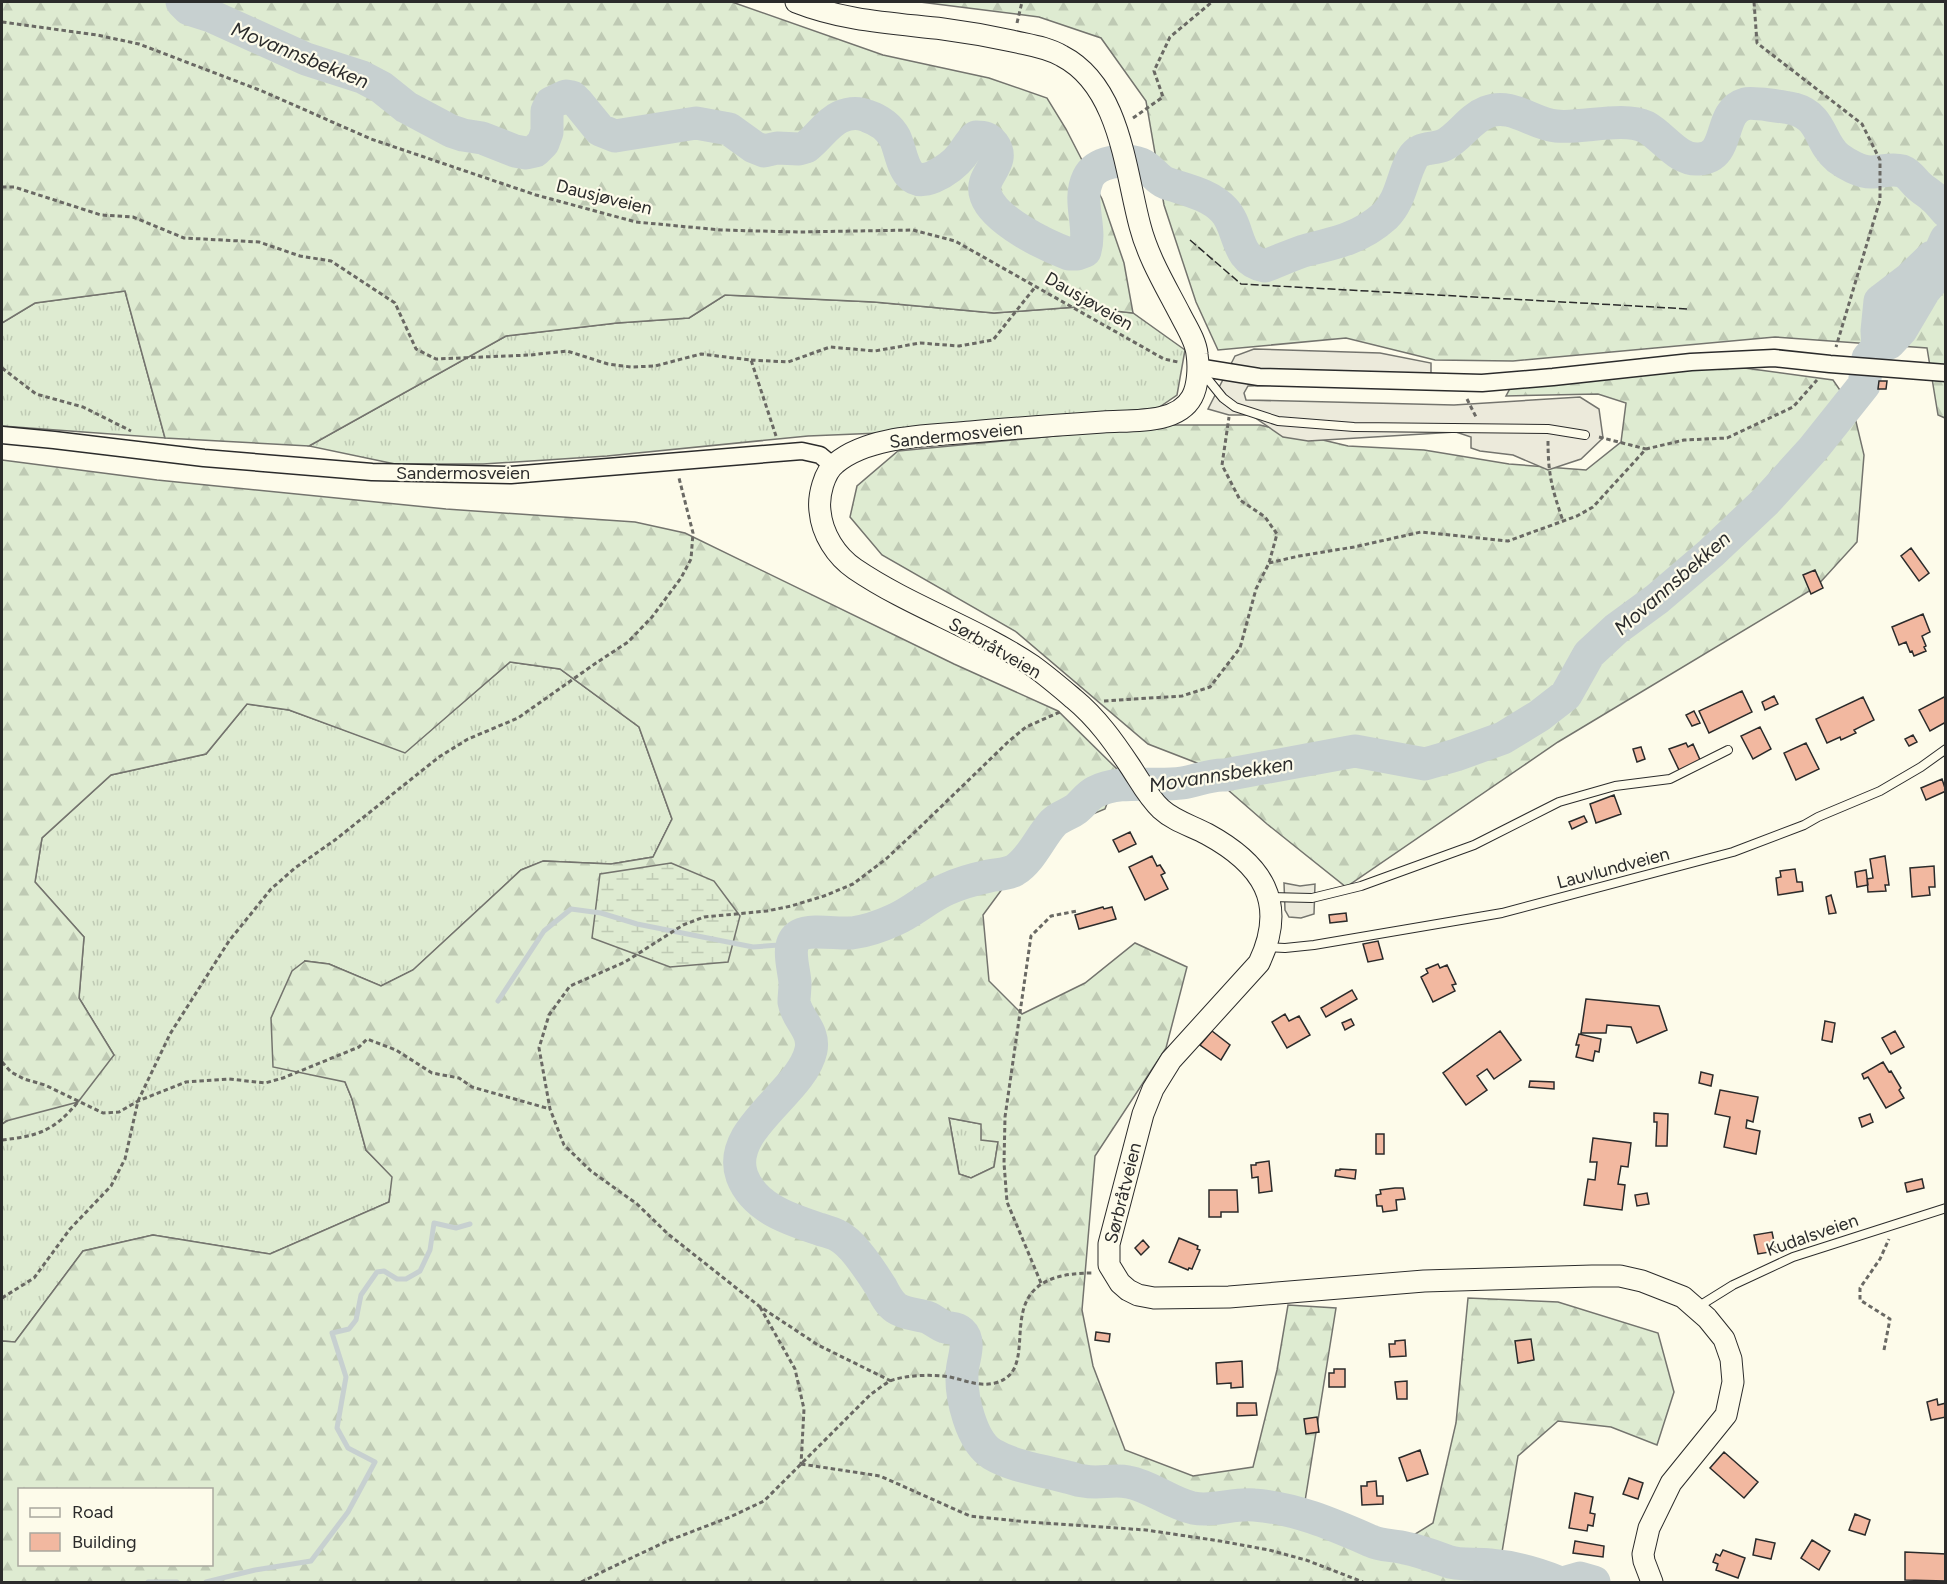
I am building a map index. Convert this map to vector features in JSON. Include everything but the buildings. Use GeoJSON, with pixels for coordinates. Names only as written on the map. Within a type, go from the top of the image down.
{"type":"FeatureCollection","features":[{"type":"Feature","properties":{"kind":"street","name":"Sandermosveien"},"geometry":{"type":"LineString","coordinates":[[2,435],[204,458],[372,472],[511,475],[778,452],[813,453],[820,455],[832,465],[857,450],[898,439],[1146,419],[1170,416],[1188,403],[1197,385],[1197,352],[1146,247],[1116,129],[1102,93],[1087,75],[1066,57],[1046,49],[955,31],[884,24],[851,18],[796,2]]}},
{"type":"Feature","properties":{"kind":"street"},"geometry":{"type":"LineString","coordinates":[[1197,367],[1259,377],[1482,383],[1691,362],[1774,358],[1946,373]]}},
{"type":"Feature","properties":{"kind":"street","name":"Sørbråtveien"},"geometry":{"type":"LineString","coordinates":[[832,465],[823,483],[820,510],[827,535],[839,556],[851,567],[878,584],[988,640],[1033,666],[1079,703],[1099,723],[1151,797],[1169,815],[1235,852],[1258,874],[1266,886],[1269,897],[1269,932],[1267,946],[1259,963],[1171,1060],[1153,1089],[1143,1114],[1108,1244],[1108,1259],[1112,1273],[1128,1290],[1138,1295],[1154,1298],[1207,1299],[1351,1289],[1424,1281],[1620,1276],[1658,1286],[1683,1297],[1717,1328],[1730,1351],[1733,1371],[1731,1398],[1726,1414],[1671,1483],[1657,1509],[1647,1535],[1643,1554],[1652,1582]]}},
{"type":"Feature","properties":{"kind":"lane"},"geometry":{"type":"LineString","coordinates":[[1197,367],[1217,392],[1231,403],[1255,415],[1278,422],[1354,427],[1548,429],[1585,435]]}},
{"type":"Feature","properties":{"kind":"lane","name":"Lauvlundveien"},"geometry":{"type":"LineString","coordinates":[[1267,946],[1285,948],[1314,945],[1502,913],[1692,864],[1761,842],[1854,803],[1905,777],[1946,749]]}},
{"type":"Feature","properties":{"kind":"lane"},"geometry":{"type":"LineString","coordinates":[[1269,897],[1312,898],[1361,886],[1459,851],[1567,800],[1615,786],[1670,779],[1728,750]]}},
{"type":"Feature","properties":{"kind":"lane","name":"Kudalsveien"},"geometry":{"type":"LineString","coordinates":[[1696,1308],[1734,1285],[1776,1264],[1946,1208]]}},
{"type":"Feature","properties":{"kind":"path"},"geometry":{"type":"LineString","coordinates":[[1116,129],[1163,97],[1154,71],[1170,37],[1212,2]]}},
{"type":"Feature","properties":{"kind":"path"},"geometry":{"type":"LineString","coordinates":[[1585,435],[1646,449],[1684,440],[1727,438],[1793,407],[1830,364],[1880,200],[1880,160],[1862,124],[1757,43],[1754,2]]}},
{"type":"Feature","properties":{"kind":"path","name":"Dausjøveien"},"geometry":{"type":"LineString","coordinates":[[2,22],[97,35],[139,44],[262,91],[371,139],[536,195],[636,222],[798,232],[913,230],[955,241],[1164,359],[1197,367]]}},
{"type":"Feature","properties":{"kind":"path"},"geometry":{"type":"LineString","coordinates":[[2,187],[14,187],[100,215],[133,217],[184,237],[259,242],[300,256],[331,261],[395,303],[416,350],[436,359],[567,351],[608,364],[631,367],[655,366],[701,354],[788,362],[830,347],[875,351],[920,343],[958,346],[993,340],[1036,286]]}},
{"type":"Feature","properties":{"kind":"path"},"geometry":{"type":"LineString","coordinates":[[751,360],[775,429],[778,452]]}},
{"type":"Feature","properties":{"kind":"path"},"geometry":{"type":"LineString","coordinates":[[2,368],[36,394],[83,407],[134,432]]}},
{"type":"Feature","properties":{"kind":"path"},"geometry":{"type":"LineString","coordinates":[[1462,382],[1467,400],[1484,430]]}},
{"type":"Feature","properties":{"kind":"path"},"geometry":{"type":"LineString","coordinates":[[891,1381],[818,1345],[759,1306],[668,1234],[638,1204],[584,1164],[564,1145],[550,1109],[539,1048],[549,1016],[570,986],[625,962],[683,925],[704,917],[767,911],[791,906],[854,884],[886,859],[1026,727],[1079,703],[1182,696],[1210,687],[1240,648],[1256,589],[1269,563],[1277,534],[1265,517],[1240,500],[1222,465],[1231,403]]}},
{"type":"Feature","properties":{"kind":"path"},"geometry":{"type":"LineString","coordinates":[[1548,429],[1548,470],[1552,491],[1563,520]]}},
{"type":"Feature","properties":{"kind":"path"},"geometry":{"type":"LineString","coordinates":[[1269,563],[1420,532],[1508,541],[1593,507],[1646,449]]}},
{"type":"Feature","properties":{"kind":"path"},"geometry":{"type":"LineString","coordinates":[[2,1298],[34,1278],[70,1229],[111,1186],[125,1159],[138,1101],[170,1034],[229,941],[271,889],[439,757],[468,739],[518,718],[628,642],[652,617],[681,578],[691,559],[693,533],[684,504],[678,475],[678,462]]}},
{"type":"Feature","properties":{"kind":"path"},"geometry":{"type":"LineString","coordinates":[[1041,1283],[1007,1202],[1004,1163],[1005,1117],[1031,936],[1051,916],[1077,911]]}},
{"type":"Feature","properties":{"kind":"path"},"geometry":{"type":"LineString","coordinates":[[2,1062],[11,1072],[24,1079],[45,1085],[103,1113],[119,1112],[138,1101],[186,1082],[228,1079],[265,1083],[283,1078],[359,1047],[367,1039],[396,1050],[432,1073],[459,1078],[472,1087],[550,1109]]}},
{"type":"Feature","properties":{"kind":"path"},"geometry":{"type":"LineString","coordinates":[[2,1140],[23,1138],[44,1132],[63,1121],[78,1102]]}},
{"type":"Feature","properties":{"kind":"path"},"geometry":{"type":"LineString","coordinates":[[1884,1350],[1890,1319],[1860,1300],[1860,1288],[1880,1259],[1896,1224]]}},
{"type":"Feature","properties":{"kind":"path"},"geometry":{"type":"LineString","coordinates":[[580,1582],[665,1542],[764,1501],[871,1394],[891,1381],[924,1376],[950,1377],[972,1384],[995,1383],[1011,1375],[1020,1357],[1020,1326],[1025,1302],[1041,1283],[1082,1273]]}},
{"type":"Feature","properties":{"kind":"path"},"geometry":{"type":"LineString","coordinates":[[759,1306],[795,1369],[804,1409],[801,1464]]}},
{"type":"Feature","properties":{"kind":"path"},"geometry":{"type":"LineString","coordinates":[[801,1464],[880,1476],[970,1516],[1146,1530],[1220,1540],[1306,1560],[1363,1582]]}},
{"type":"Feature","properties":{"kind":"green space"},"geometry":{"type":"Polygon","coordinates":[[[2,2],[732,2],[883,55],[989,78],[1047,98],[1066,129],[1102,199],[1124,263],[1133,313],[1077,307],[994,313],[874,302],[725,295],[689,318],[617,323],[506,336],[309,446],[165,438],[125,291],[35,303],[2,323],[2,2]]]}},
{"type":"Feature","properties":{"kind":"green space"},"geometry":{"type":"Polygon","coordinates":[[[920,2],[1945,2],[1945,418],[1938,415],[1927,348],[1775,337],[1513,361],[1435,360],[1346,338],[1218,350],[1196,302],[1164,205],[1146,101],[1101,38],[1039,17],[920,2]]]}},
{"type":"Feature","properties":{"kind":"green space"},"geometry":{"type":"Polygon","coordinates":[[[125,291],[165,438],[2,426],[2,323],[35,303],[125,291]]]}},
{"type":"Feature","properties":{"kind":"green space"},"geometry":{"type":"Polygon","coordinates":[[[725,295],[874,302],[994,313],[1077,307],[1133,313],[1185,350],[1177,395],[1158,408],[880,433],[808,436],[607,456],[483,464],[395,464],[309,446],[506,336],[617,323],[689,318],[725,295]]]}},
{"type":"Feature","properties":{"kind":"green space"},"geometry":{"type":"Polygon","coordinates":[[[1722,365],[1833,380],[1853,409],[1864,455],[1857,542],[1816,587],[1558,742],[1346,887],[1267,824],[1197,763],[1148,744],[1015,631],[882,555],[850,517],[857,486],[898,451],[1168,425],[1260,425],[1348,446],[1424,450],[1509,464],[1586,470],[1621,442],[1626,403],[1598,394],[1506,396],[1513,383],[1722,365]]]}},
{"type":"Feature","properties":{"kind":"green space"},"geometry":{"type":"Polygon","coordinates":[[[2,460],[157,480],[446,509],[635,522],[685,533],[954,664],[1058,711],[1119,771],[1105,809],[1042,835],[983,915],[989,981],[1022,1014],[1085,983],[1135,943],[1187,967],[1166,1048],[1095,1156],[1082,1310],[1093,1366],[1125,1450],[1193,1476],[1253,1467],[1277,1370],[1288,1305],[1336,1308],[1301,1526],[1409,1538],[1433,1523],[1456,1423],[1468,1298],[1558,1302],[1658,1333],[1674,1392],[1657,1445],[1611,1427],[1558,1421],[1518,1456],[1497,1582],[2,1582],[2,1341],[15,1342],[83,1251],[153,1235],[270,1254],[389,1202],[392,1177],[366,1150],[345,1082],[273,1067],[271,1018],[292,971],[305,961],[329,964],[381,986],[413,970],[521,870],[543,861],[611,864],[653,857],[672,819],[639,727],[560,669],[510,662],[405,753],[289,710],[247,704],[206,754],[111,775],[42,838],[35,882],[84,937],[79,998],[114,1055],[78,1102],[2,1124],[2,460]],[[949,1118],[959,1174],[971,1178],[994,1167],[998,1142],[981,1140],[981,1124],[949,1118]]]}},
{"type":"Feature","properties":{"kind":"green space"},"geometry":{"type":"Polygon","coordinates":[[[510,662],[560,669],[639,727],[672,819],[653,857],[611,864],[544,861],[521,870],[413,970],[381,986],[329,964],[305,961],[352,1099],[366,1150],[393,1177],[389,1202],[270,1254],[153,1235],[83,1251],[15,1342],[2,1341],[2,1124],[114,1055],[79,998],[84,937],[35,882],[42,838],[111,775],[206,754],[247,704],[289,710],[405,752],[510,662]]]}},
{"type":"Feature","properties":{"kind":"green space"},"geometry":{"type":"Polygon","coordinates":[[[671,863],[714,881],[740,916],[728,962],[670,967],[592,938],[600,874],[671,863]]]}},
{"type":"Feature","properties":{"kind":"green space"},"geometry":{"type":"Polygon","coordinates":[[[949,1118],[981,1124],[998,1142],[994,1167],[971,1178],[959,1174],[949,1118]]]}},
{"type":"Feature","properties":{"kind":"shaded area"},"geometry":{"type":"Polygon","coordinates":[[[1254,349],[1380,353],[1431,363],[1431,378],[1416,381],[1248,386],[1244,393],[1246,400],[1454,405],[1580,397],[1599,409],[1603,438],[1581,459],[1548,470],[1513,455],[1471,448],[1471,437],[1456,432],[1308,441],[1283,437],[1251,415],[1229,415],[1208,409],[1235,356],[1254,349]]]}},
{"type":"Feature","properties":{"kind":"shaded area"},"geometry":{"type":"Polygon","coordinates":[[[1284,883],[1300,886],[1315,884],[1314,914],[1301,918],[1289,917],[1285,910],[1284,883]]]}},
{"type":"Feature","properties":{"kind":"waterway","name":"Movannsbekken"},"geometry":{"type":"LineString","coordinates":[[182,2],[189,9],[211,16],[306,59],[362,77],[381,87],[406,107],[451,131],[482,138],[526,153],[535,151],[543,143],[547,132],[547,111],[551,103],[566,96],[572,97],[600,130],[615,136],[696,123],[729,129],[754,147],[764,151],[806,147],[835,120],[847,115],[860,114],[876,120],[890,130],[910,174],[923,179],[933,177],[953,165],[976,137],[988,139],[997,151],[997,158],[985,189],[991,205],[1022,231],[1069,254],[1085,251],[1087,233],[1084,196],[1088,178],[1097,168],[1119,161],[1141,164],[1162,181],[1197,193],[1218,205],[1229,217],[1243,250],[1255,263],[1265,266],[1302,252],[1339,242],[1367,229],[1385,216],[1395,203],[1412,159],[1418,152],[1444,145],[1481,115],[1496,110],[1513,112],[1556,126],[1637,124],[1653,131],[1671,148],[1684,156],[1699,159],[1716,151],[1731,116],[1736,109],[1745,104],[1794,109],[1816,124],[1827,145],[1841,160],[1867,172],[1894,170],[1905,172],[1946,211]]}},
{"type":"Feature","properties":{"kind":"waterway"},"geometry":{"type":"LineString","coordinates":[[1934,197],[1946,193]]}},
{"type":"Feature","properties":{"kind":"waterway","name":"Movannsbekken"},"geometry":{"type":"LineString","coordinates":[[1558,1582],[1516,1569],[1485,1564],[1452,1563],[1401,1547],[1379,1544],[1314,1518],[1285,1510],[1246,1505],[1208,1509],[1193,1508],[1136,1484],[1122,1481],[1079,1480],[1019,1465],[992,1454],[978,1439],[969,1418],[962,1384],[966,1341],[961,1332],[947,1328],[929,1318],[896,1308],[887,1299],[864,1261],[848,1243],[834,1234],[774,1211],[755,1196],[742,1176],[740,1159],[744,1143],[754,1127],[805,1066],[811,1050],[812,1043],[808,1031],[794,1002],[792,944],[795,939],[805,933],[852,933],[874,928],[901,917],[933,896],[952,887],[1015,870],[1031,854],[1053,823],[1076,809],[1092,794],[1105,788],[1126,784],[1182,783],[1355,751],[1425,764],[1503,738],[1539,716],[1566,695],[1589,654],[1616,629],[1657,599],[1711,553],[1766,501],[1813,449],[1864,385],[1868,358],[1878,347],[1889,343],[1901,330],[1924,291],[1939,273],[1942,248],[1946,239]]}},
{"type":"Feature","properties":{"kind":"waterway","name":"Movannsbekken"},"geometry":{"type":"LineString","coordinates":[[1878,347],[1880,301],[1910,278],[1932,257]]}},
{"type":"Feature","properties":{"kind":"waterway"},"geometry":{"type":"LineString","coordinates":[[498,1001],[544,931],[571,909],[601,913],[637,924],[753,947],[792,944]]}},
{"type":"Feature","properties":{"kind":"waterway"},"geometry":{"type":"LineString","coordinates":[[206,1582],[255,1570],[311,1561],[348,1512],[375,1462],[348,1448],[337,1428],[346,1377],[332,1333],[349,1329],[356,1320],[361,1295],[377,1272],[384,1271],[397,1279],[406,1279],[420,1271],[430,1250],[434,1223],[456,1228],[470,1224]]}},
{"type":"Feature","properties":{"kind":"waterway","name":"Movannsbekken"},"geometry":{"type":"LineString","coordinates":[[1566,1582],[1580,1578],[1594,1582]]}},
{"type":"Feature","properties":{"kind":"waterway"},"geometry":{"type":"LineString","coordinates":[[148,1582],[177,1582]]}},
{"type":"Feature","properties":{"kind":"fence"},"geometry":{"type":"LineString","coordinates":[[1190,240],[1241,284],[1689,309]]}}]}
